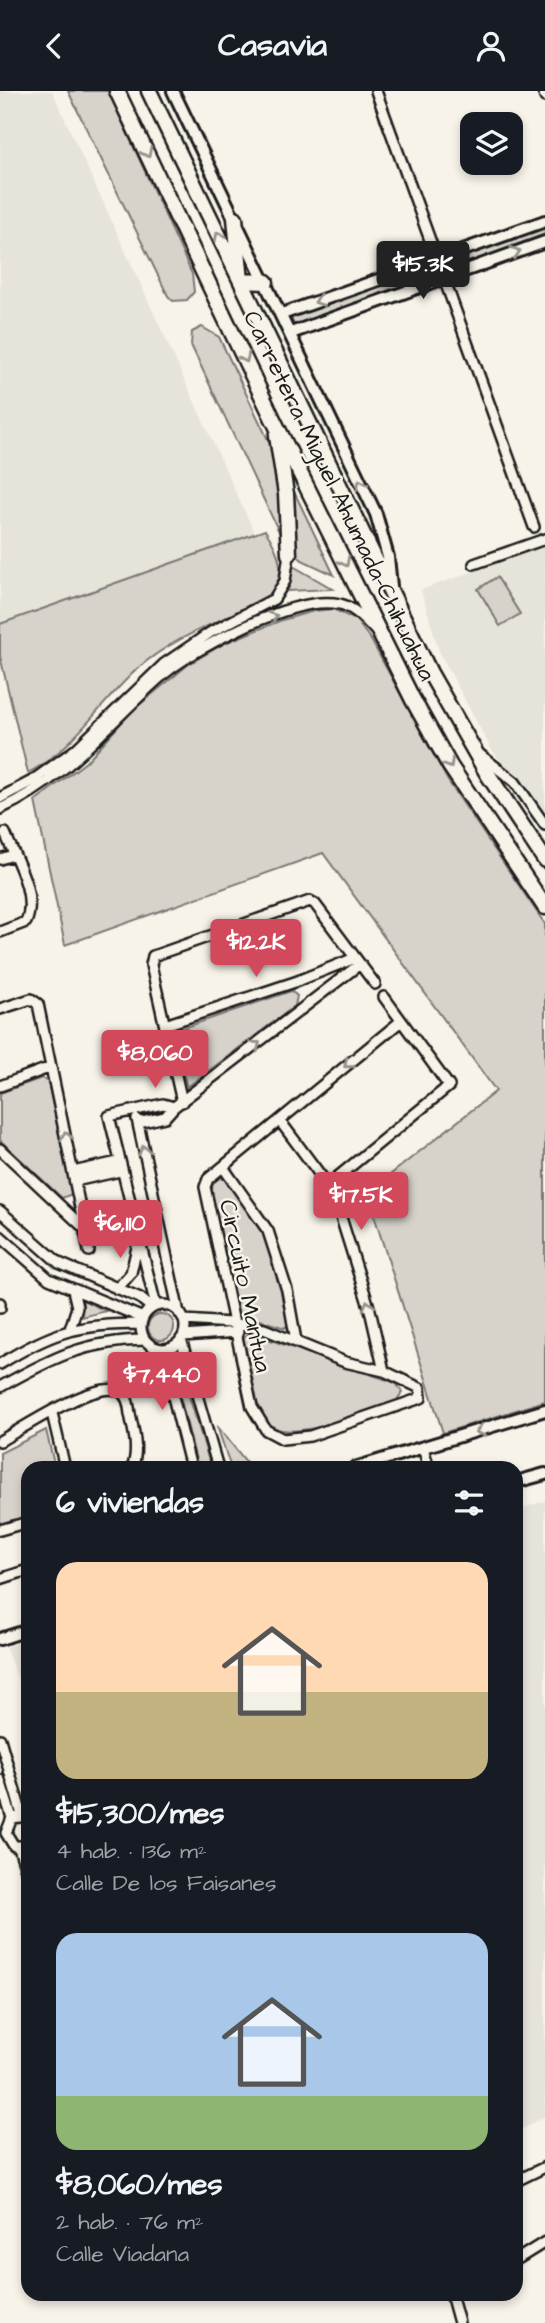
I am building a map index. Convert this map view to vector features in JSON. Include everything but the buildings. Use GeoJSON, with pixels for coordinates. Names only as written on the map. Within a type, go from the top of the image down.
{"type":"FeatureCollection","features":[{"type":"Feature","properties":{"kind":"main road","name":"Carretera Miguel Ahumada-Chihuahua"},"geometry":{"type":"LineString","coordinates":[[117,91],[274,421],[382,637],[450,766],[545,907]]}},
{"type":"Feature","properties":{"kind":"main road"},"geometry":{"type":"LineString","coordinates":[[149,91],[391,596],[472,748],[545,860]]}},
{"type":"Feature","properties":{"kind":"main road"},"geometry":{"type":"LineString","coordinates":[[235,218],[241,281]]}},
{"type":"Feature","properties":{"kind":"main road"},"geometry":{"type":"LineString","coordinates":[[241,281],[266,282]]}},
{"type":"Feature","properties":{"kind":"main road"},"geometry":{"type":"LineString","coordinates":[[274,421],[286,494],[289,554]]}},
{"type":"Feature","properties":{"kind":"street"},"geometry":{"type":"LineString","coordinates":[[173,91],[376,514],[388,557],[391,596]]}},
{"type":"Feature","properties":{"kind":"street"},"geometry":{"type":"LineString","coordinates":[[376,91],[534,527]]}},
{"type":"Feature","properties":{"kind":"street"},"geometry":{"type":"LineString","coordinates":[[543,91],[545,97]]}},
{"type":"Feature","properties":{"kind":"street"},"geometry":{"type":"LineString","coordinates":[[282,314],[545,221]]}},
{"type":"Feature","properties":{"kind":"street"},"geometry":{"type":"LineString","coordinates":[[291,333],[545,242]]}},
{"type":"Feature","properties":{"kind":"street"},"geometry":{"type":"LineString","coordinates":[[474,564],[545,539]]}},
{"type":"Feature","properties":{"kind":"street"},"geometry":{"type":"LineString","coordinates":[[1,802],[75,750],[163,664],[211,632],[274,599],[285,581],[289,554]]}},
{"type":"Feature","properties":{"kind":"street"},"geometry":{"type":"LineString","coordinates":[[1,802],[44,785],[72,764],[166,673],[237,630],[278,614],[328,603],[350,608],[382,637]]}},
{"type":"Feature","properties":{"kind":"street"},"geometry":{"type":"LineString","coordinates":[[472,748],[509,776],[545,825]]}},
{"type":"Feature","properties":{"kind":"street"},"geometry":{"type":"LineString","coordinates":[[0,932],[26,922],[29,912],[26,888],[5,833]]}},
{"type":"Feature","properties":{"kind":"street"},"geometry":{"type":"LineString","coordinates":[[0,859],[13,855]]}},
{"type":"Feature","properties":{"kind":"street"},"geometry":{"type":"LineString","coordinates":[[178,1105],[151,960],[310,901],[375,984]]}},
{"type":"Feature","properties":{"kind":"street"},"geometry":{"type":"LineString","coordinates":[[165,1025],[357,961]]}},
{"type":"Feature","properties":{"kind":"street"},"geometry":{"type":"LineString","coordinates":[[138,1123],[165,1117],[357,961]]}},
{"type":"Feature","properties":{"kind":"street"},"geometry":{"type":"LineString","coordinates":[[329,1184],[449,1086],[384,997]]}},
{"type":"Feature","properties":{"kind":"street"},"geometry":{"type":"LineString","coordinates":[[0,1009],[31,999],[37,1001],[89,1251]]}},
{"type":"Feature","properties":{"kind":"street","name":"Circuito Mantua"},"geometry":{"type":"LineString","coordinates":[[384,1371],[417,1385],[422,1393],[419,1400],[310,1436],[294,1439],[272,1435],[255,1416],[231,1323],[204,1184],[401,1021]]}},
{"type":"Feature","properties":{"kind":"street"},"geometry":{"type":"LineString","coordinates":[[0,1086],[51,1067]]}},
{"type":"Feature","properties":{"kind":"street"},"geometry":{"type":"LineString","coordinates":[[154,1307],[109,1115],[163,1104],[178,1105]]}},
{"type":"Feature","properties":{"kind":"street"},"geometry":{"type":"LineString","coordinates":[[135,1110],[181,1316],[182,1337],[216,1461]]}},
{"type":"Feature","properties":{"kind":"street"},"geometry":{"type":"LineString","coordinates":[[0,1211],[59,1263],[154,1307],[169,1306],[181,1316],[264,1329],[345,1363],[384,1371],[370,1310],[329,1184],[280,1121]]}},
{"type":"Feature","properties":{"kind":"street"},"geometry":{"type":"LineString","coordinates":[[0,1149],[83,1227]]}},
{"type":"Feature","properties":{"kind":"street"},"geometry":{"type":"LineString","coordinates":[[74,1176],[119,1166]]}},
{"type":"Feature","properties":{"kind":"street"},"geometry":{"type":"LineString","coordinates":[[223,1167],[268,1231],[287,1290],[296,1341]]}},
{"type":"Feature","properties":{"kind":"street"},"geometry":{"type":"LineString","coordinates":[[0,1236],[41,1273],[142,1321]]}},
{"type":"Feature","properties":{"kind":"street"},"geometry":{"type":"LineString","coordinates":[[117,1289],[134,1265],[138,1238]]}},
{"type":"Feature","properties":{"kind":"street"},"geometry":{"type":"LineString","coordinates":[[70,1329],[77,1307],[73,1290]]}},
{"type":"Feature","properties":{"kind":"street"},"geometry":{"type":"LineString","coordinates":[[0,1364],[37,1342],[70,1329],[142,1321],[154,1307]]}},
{"type":"Feature","properties":{"kind":"street"},"geometry":{"type":"LineString","coordinates":[[142,1321],[145,1340]]}},
{"type":"Feature","properties":{"kind":"street"},"geometry":{"type":"LineString","coordinates":[[161,1349],[176,1344],[182,1337],[234,1334],[246,1327]]}},
{"type":"Feature","properties":{"kind":"street"},"geometry":{"type":"LineString","coordinates":[[0,1387],[72,1350],[108,1342],[145,1340],[161,1349],[189,1461]]}},
{"type":"Feature","properties":{"kind":"street"},"geometry":{"type":"LineString","coordinates":[[0,1441],[91,1393],[114,1389],[121,1392],[128,1401],[134,1434],[132,1461]]}},
{"type":"Feature","properties":{"kind":"street"},"geometry":{"type":"LineString","coordinates":[[379,1461],[545,1410]]}},
{"type":"Feature","properties":{"kind":"street"},"geometry":{"type":"LineString","coordinates":[[52,1413],[63,1461]]}},
{"type":"Feature","properties":{"kind":"street"},"geometry":{"type":"LineString","coordinates":[[423,1448],[427,1461]]}},
{"type":"Feature","properties":{"kind":"street"},"geometry":{"type":"LineString","coordinates":[[523,1480],[545,1474]]}},
{"type":"Feature","properties":{"kind":"street"},"geometry":{"type":"LineString","coordinates":[[0,1529],[21,1524]]}},
{"type":"Feature","properties":{"kind":"street"},"geometry":{"type":"LineString","coordinates":[[0,1579],[21,1572]]}},
{"type":"Feature","properties":{"kind":"street"},"geometry":{"type":"LineString","coordinates":[[0,1639],[21,1632]]}},
{"type":"Feature","properties":{"kind":"street"},"geometry":{"type":"LineString","coordinates":[[0,1739],[21,1817]]}},
{"type":"Feature","properties":{"kind":"street"},"geometry":{"type":"LineString","coordinates":[[0,1780],[21,1817]]}},
{"type":"Feature","properties":{"kind":"street"},"geometry":{"type":"LineString","coordinates":[[21,1817],[6,1827],[7,1838],[21,1845]]}},
{"type":"Feature","properties":{"kind":"street"},"geometry":{"type":"LineString","coordinates":[[523,2178],[545,2167]]}},
{"type":"Feature","properties":{"kind":"street"},"geometry":{"type":"LineString","coordinates":[[523,2256],[545,2242]]}},
{"type":"Feature","properties":{"kind":"street"},"geometry":{"type":"LineString","coordinates":[[455,2301],[459,2323]]}},
{"type":"Feature","properties":{"kind":"shaded area"},"geometry":{"type":"Polygon","coordinates":[[[0,91],[52,91],[255,534],[0,624],[0,91]]]}},
{"type":"Feature","properties":{"kind":"shaded area"},"geometry":{"type":"Polygon","coordinates":[[[68,91],[108,91],[192,274],[194,292],[187,300],[173,301],[168,296],[68,91]]]}},
{"type":"Feature","properties":{"kind":"shaded area"},"geometry":{"type":"Polygon","coordinates":[[[545,226],[545,234],[448,270],[445,262],[545,226]]]}},
{"type":"Feature","properties":{"kind":"shaded area"},"geometry":{"type":"Polygon","coordinates":[[[427,268],[430,275],[294,325],[291,317],[427,268]]]}},
{"type":"Feature","properties":{"kind":"shaded area"},"geometry":{"type":"Polygon","coordinates":[[[202,327],[219,337],[273,450],[284,531],[280,534],[191,345],[192,332],[202,327]]]}},
{"type":"Feature","properties":{"kind":"shaded area"},"geometry":{"type":"Polygon","coordinates":[[[288,479],[334,575],[302,560],[293,551],[288,479]]]}},
{"type":"Feature","properties":{"kind":"shaded area"},"geometry":{"type":"Polygon","coordinates":[[[265,530],[280,563],[279,580],[269,597],[184,637],[152,657],[124,682],[73,739],[28,773],[0,656],[0,624],[265,530]]]}},
{"type":"Feature","properties":{"kind":"shaded area"},"geometry":{"type":"Polygon","coordinates":[[[545,546],[545,815],[491,749],[439,651],[421,590],[545,546]]]}},
{"type":"Feature","properties":{"kind":"shaded area"},"geometry":{"type":"Polygon","coordinates":[[[293,566],[333,589],[288,591],[293,566]]]}},
{"type":"Feature","properties":{"kind":"shaded area"},"geometry":{"type":"Polygon","coordinates":[[[497,577],[520,614],[500,626],[478,589],[497,577]]]}},
{"type":"Feature","properties":{"kind":"shaded area"},"geometry":{"type":"Polygon","coordinates":[[[333,609],[356,620],[371,640],[448,781],[545,924],[545,1401],[443,1433],[367,1193],[496,1091],[323,853],[65,945],[35,801],[86,762],[133,710],[189,664],[225,643],[282,620],[333,609]]]}},
{"type":"Feature","properties":{"kind":"shaded area"},"geometry":{"type":"Polygon","coordinates":[[[291,991],[297,996],[295,1006],[187,1087],[172,1032],[291,991]]]}},
{"type":"Feature","properties":{"kind":"shaded area"},"geometry":{"type":"Polygon","coordinates":[[[42,1078],[48,1082],[72,1194],[62,1198],[0,1140],[0,1093],[42,1078]]]}},
{"type":"Feature","properties":{"kind":"shaded area"},"geometry":{"type":"Polygon","coordinates":[[[220,1178],[228,1180],[265,1232],[290,1322],[285,1328],[238,1313],[211,1200],[213,1182],[220,1178]]]}},
{"type":"Feature","properties":{"kind":"shaded area"},"geometry":{"type":"Polygon","coordinates":[[[83,1300],[106,1311],[82,1317],[83,1300]]]}},
{"type":"Feature","properties":{"kind":"shaded area"},"geometry":{"type":"Polygon","coordinates":[[[161,1314],[170,1318],[174,1327],[170,1336],[161,1340],[152,1336],[148,1327],[152,1318],[161,1314]]]}},
{"type":"Feature","properties":{"kind":"shaded area"},"geometry":{"type":"Polygon","coordinates":[[[250,1333],[396,1383],[402,1392],[396,1402],[327,1425],[290,1431],[275,1428],[264,1421],[256,1405],[243,1337],[250,1333]]]}},
{"type":"Feature","properties":{"kind":"shaded area"},"geometry":{"type":"Polygon","coordinates":[[[175,1357],[179,1360],[209,1461],[196,1461],[172,1364],[175,1357]]]}},
{"type":"Feature","properties":{"kind":"shaded area"},"geometry":{"type":"Polygon","coordinates":[[[217,1426],[245,1461],[229,1461],[217,1426]]]}},
{"type":"Feature","properties":{"kind":"shaded area"},"geometry":{"type":"Polygon","coordinates":[[[46,1430],[53,1461],[21,1461],[21,1519],[0,1524],[0,1453],[46,1430]]]}},
{"type":"Feature","properties":{"kind":"shaded area"},"geometry":{"type":"Polygon","coordinates":[[[545,1501],[545,2116],[523,2129],[523,1508],[545,1501]]]}},
{"type":"Feature","properties":{"kind":"shaded area"},"geometry":{"type":"Polygon","coordinates":[[[21,1642],[21,1687],[5,1647],[21,1642]]]}}]}
